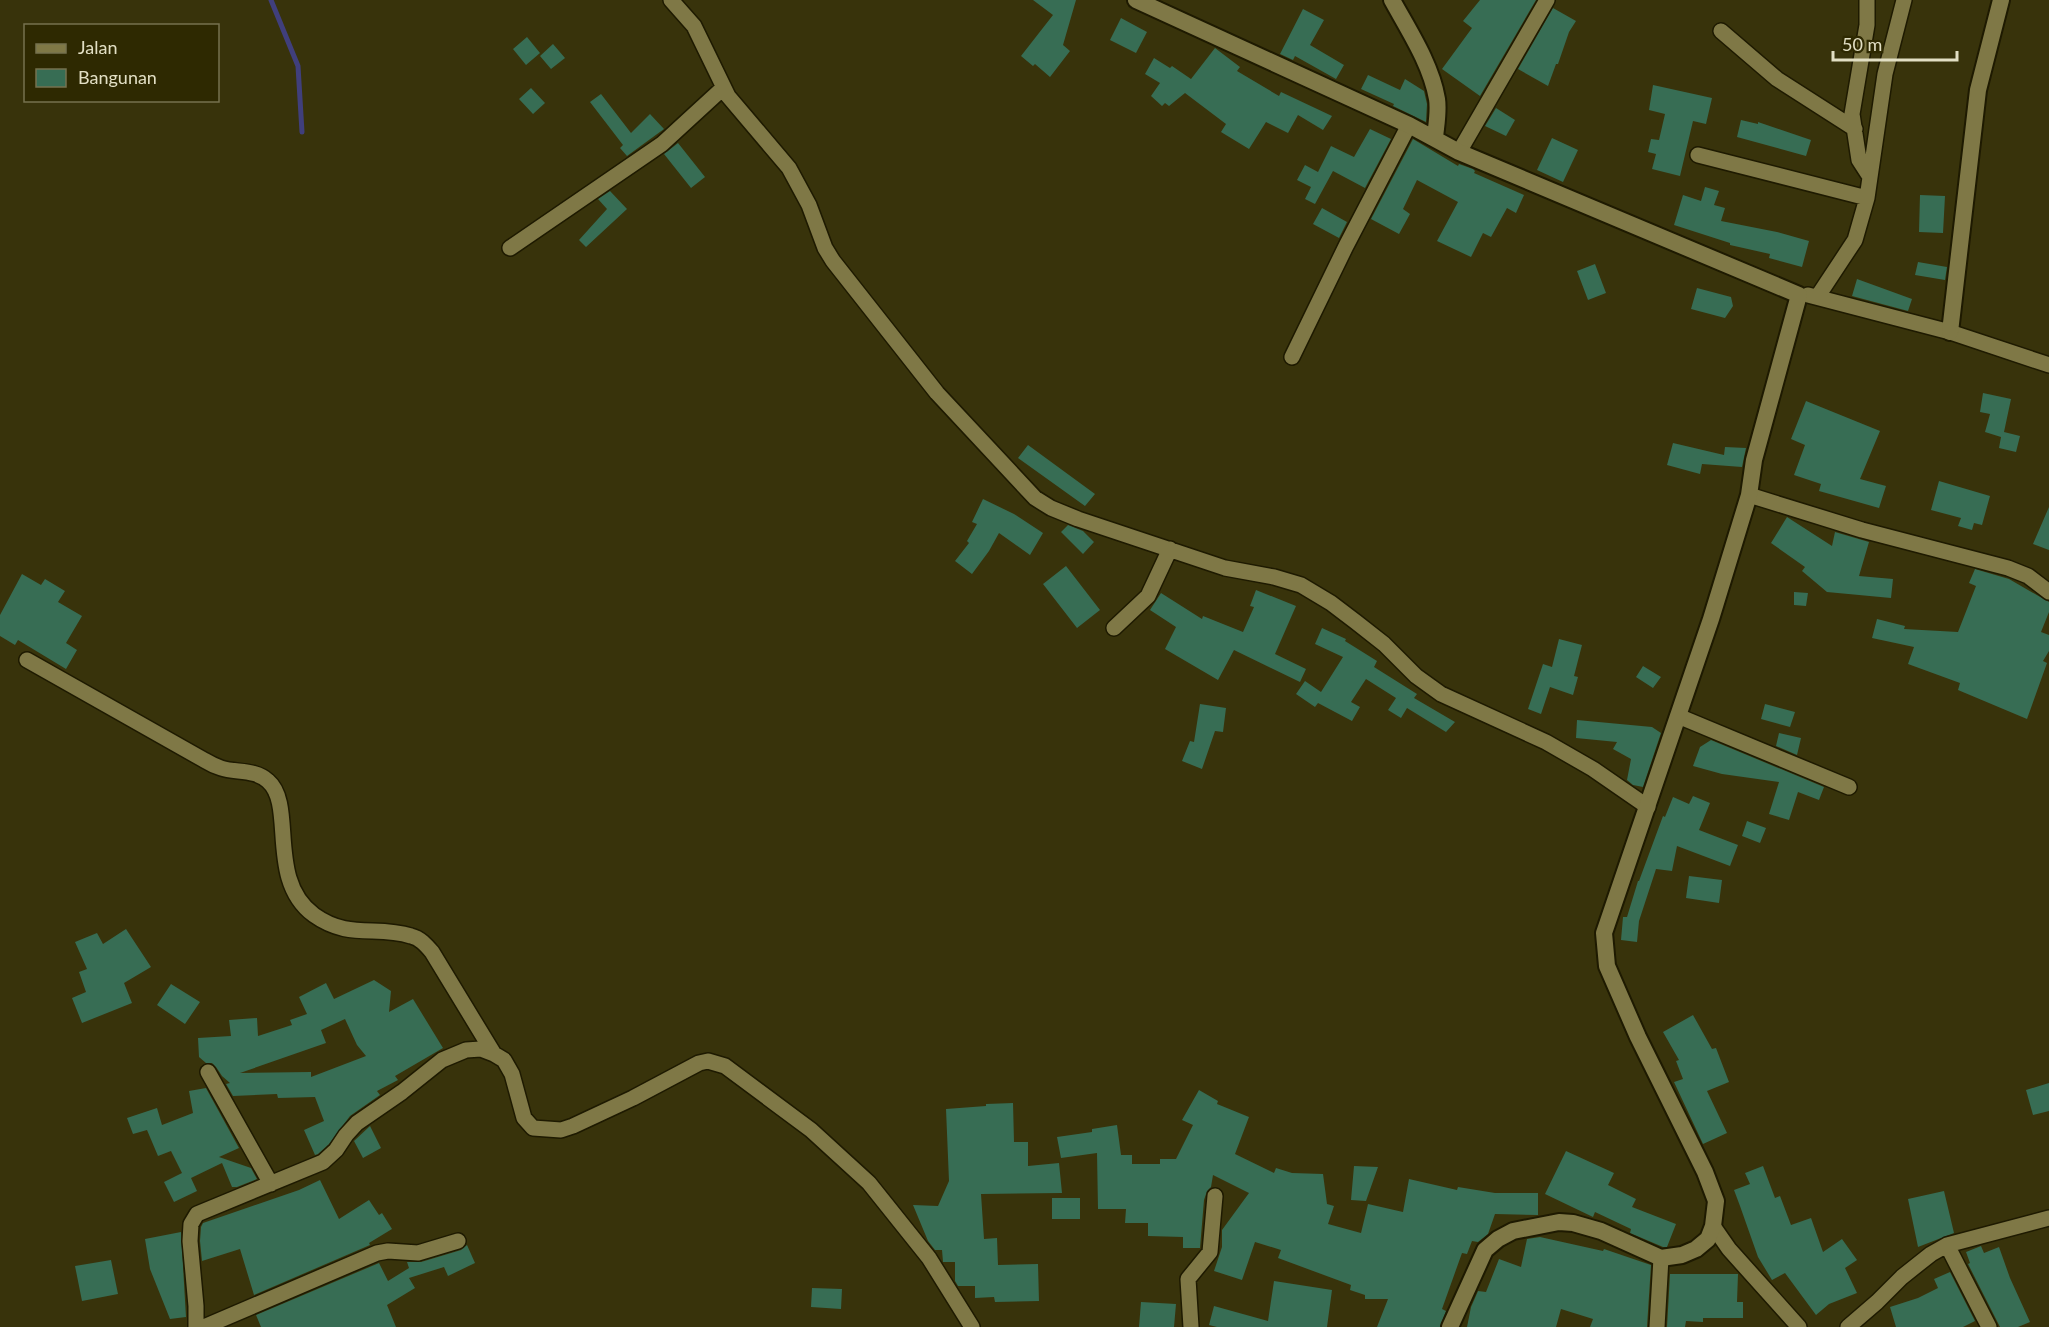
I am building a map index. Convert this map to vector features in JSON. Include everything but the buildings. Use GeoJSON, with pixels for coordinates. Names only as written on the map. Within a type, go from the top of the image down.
{"type":"FeatureCollection","features":[{"type":"Feature","properties":{"kind":"street"},"geometry":{"type":"LineString","coordinates":[[671,0],[694,27],[723,88],[735,106],[789,168],[809,205],[832,261],[937,393],[1035,498],[1051,508],[1078,519],[1225,568],[1274,577],[1300,585],[1331,603],[1356,622],[1384,644],[1416,676],[1441,694],[1546,742],[1593,769],[1648,807]]}},
{"type":"Feature","properties":{"kind":"street"},"geometry":{"type":"LineString","coordinates":[[1136,0],[1409,124],[1459,152],[1799,295],[1818,296],[1950,332],[2049,365]]}},
{"type":"Feature","properties":{"kind":"street"},"geometry":{"type":"LineString","coordinates":[[1392,0],[1432,77],[1438,102],[1435,138]]}},
{"type":"Feature","properties":{"kind":"street"},"geometry":{"type":"LineString","coordinates":[[1459,152],[1547,0]]}},
{"type":"Feature","properties":{"kind":"street"},"geometry":{"type":"LineString","coordinates":[[1867,0],[1867,25],[1852,114],[1859,160],[1870,177]]}},
{"type":"Feature","properties":{"kind":"street"},"geometry":{"type":"LineString","coordinates":[[1818,296],[1855,240],[1867,198],[1885,74],[1904,0]]}},
{"type":"Feature","properties":{"kind":"street"},"geometry":{"type":"LineString","coordinates":[[1950,332],[1978,90],[2001,0]]}},
{"type":"Feature","properties":{"kind":"street"},"geometry":{"type":"LineString","coordinates":[[1721,32],[1776,79],[1855,129]]}},
{"type":"Feature","properties":{"kind":"street"},"geometry":{"type":"LineString","coordinates":[[510,248],[662,144],[723,88]]}},
{"type":"Feature","properties":{"kind":"street"},"geometry":{"type":"LineString","coordinates":[[1292,357],[1409,124]]}},
{"type":"Feature","properties":{"kind":"street"},"geometry":{"type":"LineString","coordinates":[[1698,155],[1867,198]]}},
{"type":"Feature","properties":{"kind":"street"},"geometry":{"type":"LineString","coordinates":[[1450,1327],[1485,1250],[1498,1239],[1513,1231],[1559,1222],[1573,1223],[1601,1231],[1661,1258],[1682,1255],[1696,1249],[1708,1239],[1713,1226],[1716,1201],[1705,1173],[1638,1037],[1605,958],[1604,933],[1711,619],[1749,495],[1755,460],[1799,295]]}},
{"type":"Feature","properties":{"kind":"street"},"geometry":{"type":"LineString","coordinates":[[1749,495],[1862,530],[2008,568],[2028,576],[2049,592]]}},
{"type":"Feature","properties":{"kind":"street"},"geometry":{"type":"LineString","coordinates":[[1114,628],[1148,596],[1170,549]]}},
{"type":"Feature","properties":{"kind":"street"},"geometry":{"type":"LineString","coordinates":[[27,660],[221,769],[257,774],[268,780],[276,790],[288,877],[298,897],[313,914],[336,927],[362,932],[411,936],[422,941],[432,952],[494,1054]]}},
{"type":"Feature","properties":{"kind":"street"},"geometry":{"type":"LineString","coordinates":[[1678,716],[1849,787]]}},
{"type":"Feature","properties":{"kind":"street"},"geometry":{"type":"LineString","coordinates":[[196,1327],[190,1224],[197,1214],[323,1162],[336,1150],[357,1123],[402,1092],[442,1060],[466,1050],[482,1049],[504,1060],[512,1074],[524,1118],[533,1128],[547,1130],[561,1130],[573,1126],[699,1063],[708,1061],[725,1066],[811,1130],[868,1183],[929,1258],[972,1327]]}},
{"type":"Feature","properties":{"kind":"street"},"geometry":{"type":"LineString","coordinates":[[208,1072],[271,1184]]}},
{"type":"Feature","properties":{"kind":"street"},"geometry":{"type":"LineString","coordinates":[[1191,1327],[1188,1279],[1210,1252],[1215,1196]]}},
{"type":"Feature","properties":{"kind":"street"},"geometry":{"type":"LineString","coordinates":[[1848,1327],[1921,1261],[1947,1245],[2049,1218]]}},
{"type":"Feature","properties":{"kind":"street"},"geometry":{"type":"LineString","coordinates":[[1713,1226],[1729,1249],[1799,1327]]}},
{"type":"Feature","properties":{"kind":"street"},"geometry":{"type":"LineString","coordinates":[[204,1327],[377,1253],[388,1251],[418,1253],[458,1240]]}},
{"type":"Feature","properties":{"kind":"street"},"geometry":{"type":"LineString","coordinates":[[1947,1245],[1989,1327]]}},
{"type":"Feature","properties":{"kind":"street"},"geometry":{"type":"LineString","coordinates":[[1657,1327],[1661,1258]]}},
{"type":"Feature","properties":{"kind":"waterway"},"geometry":{"type":"LineString","coordinates":[[271,0],[298,66],[302,132]]}}]}
